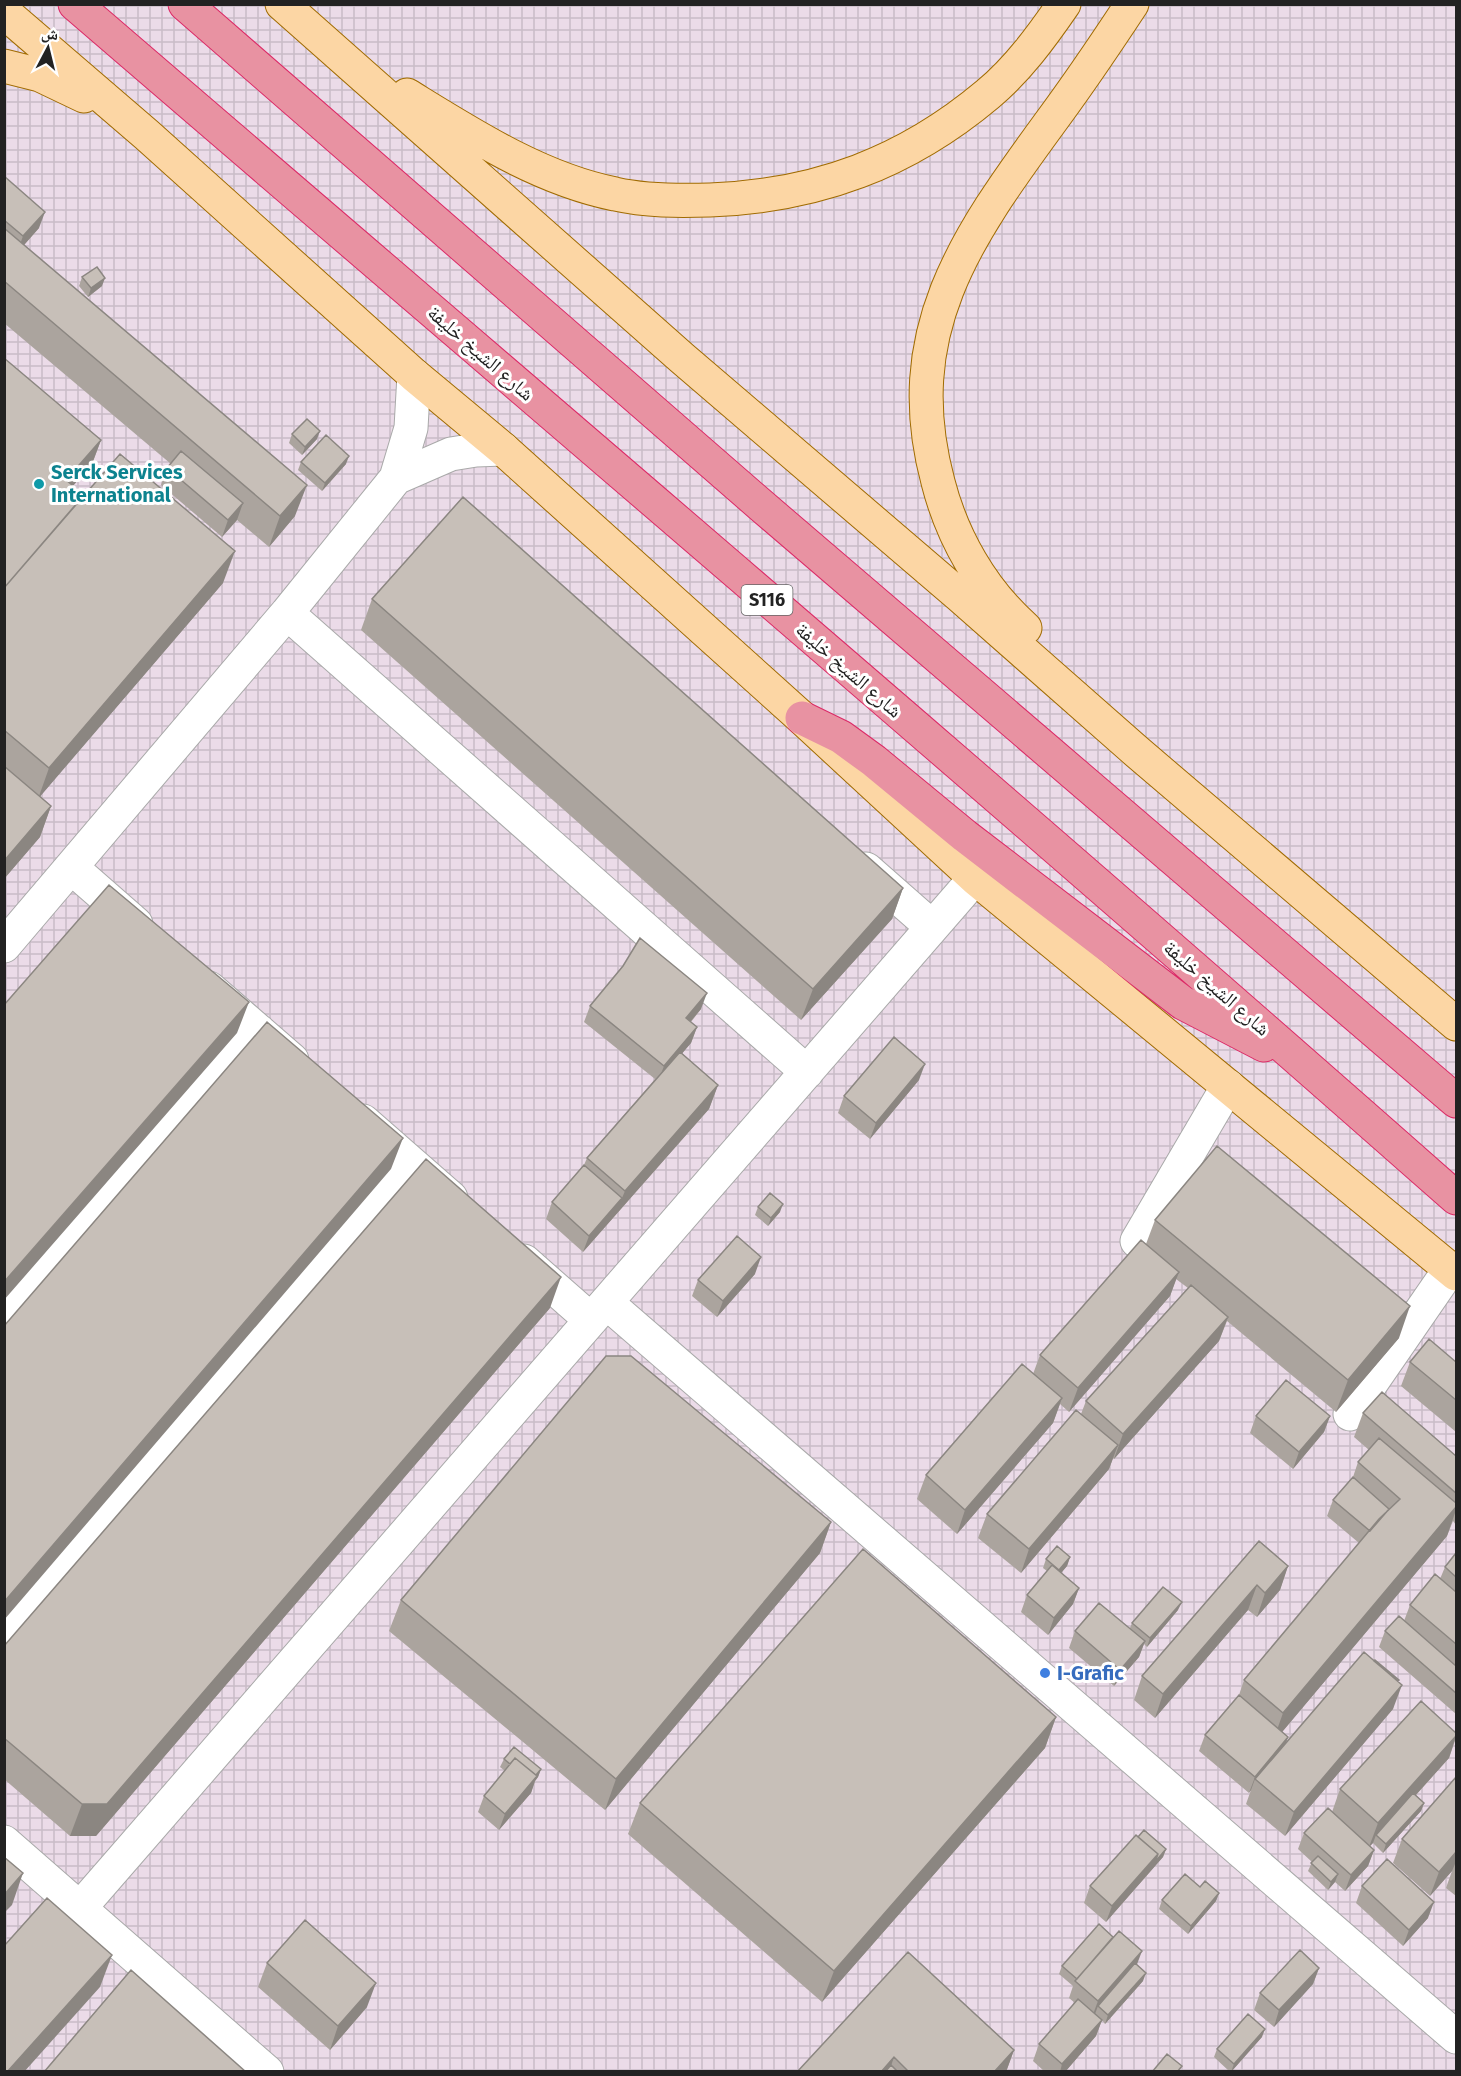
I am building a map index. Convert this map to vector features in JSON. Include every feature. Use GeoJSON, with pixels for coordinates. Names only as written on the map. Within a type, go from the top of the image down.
{"type":"FeatureCollection","features":[{"type":"Feature","properties":{"kind":"highway","name":"شارع الشيخ خليفة"},"geometry":{"type":"LineString","coordinates":[[75,4],[1305,1064],[1456,1198]]}},
{"type":"Feature","properties":{"kind":"highway"},"geometry":{"type":"LineString","coordinates":[[185,4],[754,499],[1456,1101]]}},
{"type":"Feature","properties":{"kind":"highway"},"geometry":{"type":"LineString","coordinates":[[802,718],[841,737],[874,760],[965,836],[1183,1003],[1242,1035],[1305,1064]]}},
{"type":"Feature","properties":{"kind":"main road"},"geometry":{"type":"LineString","coordinates":[[282,4],[682,358],[960,596],[1136,752],[1456,1024]]}},
{"type":"Feature","properties":{"kind":"main road"},"geometry":{"type":"LineString","coordinates":[[354,69],[398,89],[490,145],[551,174],[583,185],[615,194],[658,200],[746,199],[811,188],[875,166],[935,134],[989,93],[1036,44],[1064,4]]}},
{"type":"Feature","properties":{"kind":"main road"},"geometry":{"type":"LineString","coordinates":[[1132,4],[1086,73],[985,213],[958,262],[939,305],[928,354],[925,408],[931,458],[944,504],[973,565],[1001,605],[1089,684],[1103,701],[1136,752]]}},
{"type":"Feature","properties":{"kind":"main road"},"geometry":{"type":"LineString","coordinates":[[4,12],[147,135],[414,375],[503,449],[802,718],[975,878],[1453,1272]]}},
{"type":"Feature","properties":{"kind":"main road"},"geometry":{"type":"LineString","coordinates":[[4,66],[40,75],[68,87],[147,135]]}},
{"type":"Feature","properties":{"kind":"street"},"geometry":{"type":"LineString","coordinates":[[4,946],[286,613],[396,478],[411,428],[414,375]]}},
{"type":"Feature","properties":{"kind":"street"},"geometry":{"type":"LineString","coordinates":[[396,478],[451,454],[503,449]]}},
{"type":"Feature","properties":{"kind":"street"},"geometry":{"type":"LineString","coordinates":[[286,613],[807,1072]]}},
{"type":"Feature","properties":{"kind":"street"},"geometry":{"type":"LineString","coordinates":[[844,849],[932,927]]}},
{"type":"Feature","properties":{"kind":"street"},"geometry":{"type":"LineString","coordinates":[[72,868],[161,945]]}},
{"type":"Feature","properties":{"kind":"street"},"geometry":{"type":"LineString","coordinates":[[80,1908],[975,878]]}},
{"type":"Feature","properties":{"kind":"street"},"geometry":{"type":"LineString","coordinates":[[188,969],[310,1075]]}},
{"type":"Feature","properties":{"kind":"street"},"geometry":{"type":"LineString","coordinates":[[4,1319],[259,1031]]}},
{"type":"Feature","properties":{"kind":"street"},"geometry":{"type":"LineString","coordinates":[[1137,1242],[1228,1086]]}},
{"type":"Feature","properties":{"kind":"street"},"geometry":{"type":"LineString","coordinates":[[344,1105],[476,1219]]}},
{"type":"Feature","properties":{"kind":"street"},"geometry":{"type":"LineString","coordinates":[[4,1632],[413,1165]]}},
{"type":"Feature","properties":{"kind":"street"},"geometry":{"type":"LineString","coordinates":[[502,1243],[599,1312],[1456,2037]]}},
{"type":"Feature","properties":{"kind":"street"},"geometry":{"type":"LineString","coordinates":[[1350,1414],[1453,1272]]}},
{"type":"Feature","properties":{"kind":"street"},"geometry":{"type":"LineString","coordinates":[[4,1842],[267,2072]]}},
{"type":"Feature","properties":{"kind":"shaded area"},"geometry":{"type":"Polygon","coordinates":[[[5,5],[1456,5],[1456,2071],[5,2071],[5,5]]]}},
{"type":"Feature","properties":{"kind":"building"},"geometry":{"type":"Polygon","coordinates":[[[4,176],[45,212],[23,236],[4,220],[4,176]]]}},
{"type":"Feature","properties":{"kind":"building"},"geometry":{"type":"Polygon","coordinates":[[[4,228],[307,485],[280,516],[4,281],[4,228]]]}},
{"type":"Feature","properties":{"kind":"building"},"geometry":{"type":"Polygon","coordinates":[[[97,267],[105,278],[91,288],[82,277],[97,267]]]}},
{"type":"Feature","properties":{"kind":"building","name":"Serck Services International"},"geometry":{"type":"Polygon","coordinates":[[[4,358],[101,440],[66,480],[84,495],[4,588],[4,358]]]}},
{"type":"Feature","properties":{"kind":"building"},"geometry":{"type":"Polygon","coordinates":[[[307,419],[320,431],[305,447],[292,434],[307,419]]]}},
{"type":"Feature","properties":{"kind":"building"},"geometry":{"type":"Polygon","coordinates":[[[326,435],[349,456],[325,483],[301,462],[326,435]]]}},
{"type":"Feature","properties":{"kind":"building"},"geometry":{"type":"Polygon","coordinates":[[[181,451],[243,503],[228,520],[167,468],[181,451]]]}},
{"type":"Feature","properties":{"kind":"building"},"geometry":{"type":"Polygon","coordinates":[[[120,454],[235,551],[49,768],[4,730],[4,588],[120,454]]]}},
{"type":"Feature","properties":{"kind":"building"},"geometry":{"type":"Polygon","coordinates":[[[463,497],[903,888],[813,989],[372,599],[463,497]]]}},
{"type":"Feature","properties":{"kind":"building"},"geometry":{"type":"Polygon","coordinates":[[[4,766],[51,806],[4,861],[4,766]]]}},
{"type":"Feature","properties":{"kind":"building"},"geometry":{"type":"Polygon","coordinates":[[[109,885],[249,1002],[4,1282],[4,1005],[109,885]]]}},
{"type":"Feature","properties":{"kind":"building"},"geometry":{"type":"Polygon","coordinates":[[[640,938],[707,993],[686,1018],[697,1027],[664,1066],[590,1006],[623,966],[640,938]]]}},
{"type":"Feature","properties":{"kind":"building"},"geometry":{"type":"Polygon","coordinates":[[[267,1022],[403,1138],[4,1602],[4,1326],[267,1022]]]}},
{"type":"Feature","properties":{"kind":"building"},"geometry":{"type":"Polygon","coordinates":[[[894,1037],[925,1064],[876,1123],[844,1096],[894,1037]]]}},
{"type":"Feature","properties":{"kind":"building"},"geometry":{"type":"Polygon","coordinates":[[[680,1052],[718,1085],[625,1191],[587,1158],[680,1052]]]}},
{"type":"Feature","properties":{"kind":"building"},"geometry":{"type":"Polygon","coordinates":[[[1217,1146],[1410,1306],[1348,1380],[1155,1220],[1217,1146]]]}},
{"type":"Feature","properties":{"kind":"building"},"geometry":{"type":"Polygon","coordinates":[[[426,1159],[561,1277],[107,1804],[82,1804],[4,1738],[4,1646],[426,1159]]]}},
{"type":"Feature","properties":{"kind":"building"},"geometry":{"type":"Polygon","coordinates":[[[584,1165],[622,1198],[589,1236],[552,1202],[584,1165]]]}},
{"type":"Feature","properties":{"kind":"building"},"geometry":{"type":"Polygon","coordinates":[[[770,1193],[783,1204],[771,1218],[758,1207],[770,1193]]]}},
{"type":"Feature","properties":{"kind":"building"},"geometry":{"type":"Polygon","coordinates":[[[737,1236],[761,1257],[723,1301],[698,1280],[737,1236]]]}},
{"type":"Feature","properties":{"kind":"building"},"geometry":{"type":"Polygon","coordinates":[[[1141,1240],[1179,1272],[1078,1388],[1040,1355],[1141,1240]]]}},
{"type":"Feature","properties":{"kind":"building"},"geometry":{"type":"Polygon","coordinates":[[[1191,1285],[1228,1317],[1123,1434],[1086,1401],[1191,1285]]]}},
{"type":"Feature","properties":{"kind":"building"},"geometry":{"type":"Polygon","coordinates":[[[1429,1339],[1456,1362],[1456,1400],[1410,1362],[1429,1339]]]}},
{"type":"Feature","properties":{"kind":"building"},"geometry":{"type":"Polygon","coordinates":[[[606,1356],[631,1356],[831,1522],[616,1779],[401,1600],[606,1356]]]}},
{"type":"Feature","properties":{"kind":"building"},"geometry":{"type":"Polygon","coordinates":[[[1022,1364],[1062,1398],[965,1510],[926,1475],[1022,1364]]]}},
{"type":"Feature","properties":{"kind":"building"},"geometry":{"type":"Polygon","coordinates":[[[1286,1380],[1330,1416],[1299,1452],[1256,1416],[1286,1380]]]}},
{"type":"Feature","properties":{"kind":"building"},"geometry":{"type":"Polygon","coordinates":[[[1382,1392],[1456,1456],[1456,1493],[1363,1413],[1382,1392]]]}},
{"type":"Feature","properties":{"kind":"building"},"geometry":{"type":"Polygon","coordinates":[[[1076,1410],[1118,1445],[1029,1549],[987,1514],[1076,1410]]]}},
{"type":"Feature","properties":{"kind":"building"},"geometry":{"type":"Polygon","coordinates":[[[1379,1438],[1456,1503],[1456,1507],[1283,1713],[1244,1680],[1379,1519],[1400,1499],[1358,1462],[1379,1438]]]}},
{"type":"Feature","properties":{"kind":"building"},"geometry":{"type":"Polygon","coordinates":[[[1353,1477],[1389,1509],[1370,1531],[1333,1500],[1353,1477]]]}},
{"type":"Feature","properties":{"kind":"building"},"geometry":{"type":"Polygon","coordinates":[[[1259,1541],[1288,1566],[1265,1593],[1257,1585],[1163,1694],[1142,1676],[1259,1541]]]}},
{"type":"Feature","properties":{"kind":"building"},"geometry":{"type":"Polygon","coordinates":[[[1057,1546],[1070,1557],[1059,1570],[1046,1559],[1057,1546]]]}},
{"type":"Feature","properties":{"kind":"building"},"geometry":{"type":"Polygon","coordinates":[[[863,1549],[1056,1717],[834,1971],[640,1803],[863,1549]]]}},
{"type":"Feature","properties":{"kind":"building"},"geometry":{"type":"Polygon","coordinates":[[[1456,1553],[1456,1577],[1445,1567],[1456,1553]]]}},
{"type":"Feature","properties":{"kind":"building"},"geometry":{"type":"Polygon","coordinates":[[[1052,1565],[1079,1588],[1054,1618],[1027,1595],[1052,1565]]]}},
{"type":"Feature","properties":{"kind":"building"},"geometry":{"type":"Polygon","coordinates":[[[1435,1574],[1456,1592],[1456,1644],[1410,1605],[1435,1574]]]}},
{"type":"Feature","properties":{"kind":"building"},"geometry":{"type":"Polygon","coordinates":[[[1163,1587],[1182,1602],[1150,1638],[1132,1623],[1163,1587]]]}},
{"type":"Feature","properties":{"kind":"building"},"geometry":{"type":"Polygon","coordinates":[[[1099,1603],[1145,1641],[1120,1670],[1075,1631],[1099,1603]]]}},
{"type":"Feature","properties":{"kind":"building"},"geometry":{"type":"Polygon","coordinates":[[[1399,1616],[1456,1666],[1456,1693],[1385,1631],[1399,1616]]]}},
{"type":"Feature","properties":{"kind":"building"},"geometry":{"type":"Polygon","coordinates":[[[1364,1652],[1402,1685],[1294,1812],[1255,1779],[1364,1652]]]}},
{"type":"Feature","properties":{"kind":"building"},"geometry":{"type":"Polygon","coordinates":[[[1375,1660],[1399,1680],[1374,1661],[1375,1660]]]}},
{"type":"Feature","properties":{"kind":"building"},"geometry":{"type":"Polygon","coordinates":[[[1239,1695],[1288,1737],[1255,1777],[1205,1735],[1239,1695]]]}},
{"type":"Feature","properties":{"kind":"building"},"geometry":{"type":"Polygon","coordinates":[[[1421,1701],[1456,1733],[1456,1736],[1378,1823],[1340,1789],[1421,1701]]]}},
{"type":"Feature","properties":{"kind":"building"},"geometry":{"type":"Polygon","coordinates":[[[514,1747],[541,1769],[536,1775],[515,1758],[510,1764],[504,1759],[514,1747]]]}},
{"type":"Feature","properties":{"kind":"building"},"geometry":{"type":"Polygon","coordinates":[[[515,1758],[537,1776],[505,1814],[484,1796],[515,1758]]]}},
{"type":"Feature","properties":{"kind":"building"},"geometry":{"type":"Polygon","coordinates":[[[1456,1777],[1456,1852],[1439,1872],[1402,1839],[1456,1777]]]}},
{"type":"Feature","properties":{"kind":"building"},"geometry":{"type":"Polygon","coordinates":[[[1413,1793],[1424,1803],[1386,1844],[1376,1835],[1413,1793]]]}},
{"type":"Feature","properties":{"kind":"building"},"geometry":{"type":"Polygon","coordinates":[[[1328,1808],[1374,1850],[1351,1875],[1304,1833],[1328,1808]]]}},
{"type":"Feature","properties":{"kind":"building"},"geometry":{"type":"Polygon","coordinates":[[[1144,1830],[1166,1849],[1155,1862],[1158,1854],[1138,1837],[1144,1830]]]}},
{"type":"Feature","properties":{"kind":"building"},"geometry":{"type":"Polygon","coordinates":[[[1136,1835],[1158,1854],[1112,1906],[1090,1886],[1136,1835]]]}},
{"type":"Feature","properties":{"kind":"building"},"geometry":{"type":"Polygon","coordinates":[[[1318,1856],[1338,1874],[1331,1882],[1311,1863],[1318,1856]]]}},
{"type":"Feature","properties":{"kind":"building"},"geometry":{"type":"Polygon","coordinates":[[[4,1857],[23,1873],[4,1895],[4,1857]]]}},
{"type":"Feature","properties":{"kind":"building"},"geometry":{"type":"Polygon","coordinates":[[[1387,1859],[1434,1902],[1409,1930],[1362,1886],[1387,1859]]]}},
{"type":"Feature","properties":{"kind":"building"},"geometry":{"type":"Polygon","coordinates":[[[1185,1874],[1200,1887],[1205,1881],[1219,1893],[1191,1926],[1162,1900],[1185,1874]]]}},
{"type":"Feature","properties":{"kind":"building"},"geometry":{"type":"Polygon","coordinates":[[[47,1898],[112,1955],[7,2072],[4,2072],[4,1946],[47,1898]]]}},
{"type":"Feature","properties":{"kind":"building"},"geometry":{"type":"Polygon","coordinates":[[[305,1920],[376,1983],[338,2026],[267,1963],[305,1920]]]}},
{"type":"Feature","properties":{"kind":"building"},"geometry":{"type":"Polygon","coordinates":[[[1099,1924],[1113,1937],[1077,1979],[1062,1966],[1099,1924]]]}},
{"type":"Feature","properties":{"kind":"building"},"geometry":{"type":"Polygon","coordinates":[[[1119,1931],[1142,1951],[1098,2001],[1075,1981],[1119,1931]]]}},
{"type":"Feature","properties":{"kind":"building"},"geometry":{"type":"Polygon","coordinates":[[[1300,1950],[1319,1968],[1279,2010],[1260,1993],[1300,1950]]]}},
{"type":"Feature","properties":{"kind":"building"},"geometry":{"type":"Polygon","coordinates":[[[908,1952],[1014,2050],[994,2072],[909,2072],[894,2057],[881,2072],[797,2072],[908,1952]]]}},
{"type":"Feature","properties":{"kind":"building"},"geometry":{"type":"Polygon","coordinates":[[[1135,1963],[1146,1973],[1108,2015],[1098,2006],[1135,1963]]]}},
{"type":"Feature","properties":{"kind":"building"},"geometry":{"type":"Polygon","coordinates":[[[131,1970],[246,2072],[44,2072],[131,1970]]]}},
{"type":"Feature","properties":{"kind":"building"},"geometry":{"type":"Polygon","coordinates":[[[1078,1999],[1102,2020],[1062,2064],[1039,2044],[1078,1999]]]}},
{"type":"Feature","properties":{"kind":"building"},"geometry":{"type":"Polygon","coordinates":[[[1248,2014],[1265,2029],[1234,2064],[1217,2049],[1248,2014]]]}},
{"type":"Feature","properties":{"kind":"building"},"geometry":{"type":"Polygon","coordinates":[[[1167,2054],[1182,2066],[1177,2072],[1152,2072],[1167,2054]]]}},
{"type":"Feature","properties":{"kind":"building"},"geometry":{"type":"Polygon","coordinates":[[[891,2065],[898,2072],[885,2072],[891,2065]]]}},
{"type":"Feature","properties":{"kind":"place","name":"Serck Services International"},"geometry":{"type":"Point","coordinates":[39,484]}},
{"type":"Feature","properties":{"kind":"place","name":"I-Grafic"},"geometry":{"type":"Point","coordinates":[1045,1673]}}]}
